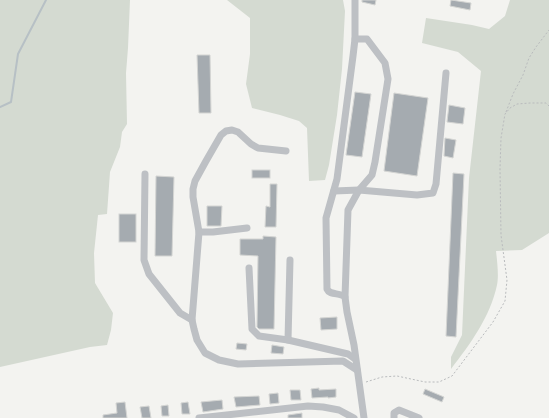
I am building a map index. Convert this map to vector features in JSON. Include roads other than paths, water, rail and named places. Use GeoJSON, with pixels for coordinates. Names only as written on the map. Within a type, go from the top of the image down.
{"type":"FeatureCollection","features":[{"type":"Feature","properties":{"kind":"street"},"geometry":{"type":"LineString","coordinates":[[345,297],[342,294],[330,293],[327,291],[326,218],[337,179],[354,56],[354,2]]}},
{"type":"Feature","properties":{"kind":"street"},"geometry":{"type":"LineString","coordinates":[[355,39],[367,39],[385,63],[388,79],[372,175],[359,190],[348,210],[345,297],[354,345],[364,418]]}},
{"type":"Feature","properties":{"kind":"street"},"geometry":{"type":"LineString","coordinates":[[334,191],[359,190],[417,195],[433,193],[436,184],[446,73]]}},
{"type":"Feature","properties":{"kind":"street"},"geometry":{"type":"LineString","coordinates":[[286,151],[258,148],[251,144],[238,132],[232,130],[226,131],[221,135],[195,181],[193,197],[199,232],[192,320],[197,340],[205,352],[219,360],[238,364],[343,362],[357,370]]}},
{"type":"Feature","properties":{"kind":"street"},"geometry":{"type":"LineString","coordinates":[[145,174],[144,260],[150,274],[180,313],[192,320]]}},
{"type":"Feature","properties":{"kind":"street"},"geometry":{"type":"LineString","coordinates":[[199,232],[247,228]]}},
{"type":"Feature","properties":{"kind":"street"},"geometry":{"type":"LineString","coordinates":[[288,340],[290,260]]}},
{"type":"Feature","properties":{"kind":"street"},"geometry":{"type":"LineString","coordinates":[[249,268],[252,329],[259,336],[288,340],[348,354],[355,358]]}},
{"type":"Feature","properties":{"kind":"street"},"geometry":{"type":"LineString","coordinates":[[199,418],[308,406],[339,410],[354,418]]}},
{"type":"Feature","properties":{"kind":"street"},"geometry":{"type":"LineString","coordinates":[[394,418],[394,413],[399,410],[419,418]]}},
{"type":"Feature","properties":{"kind":"waterway"},"geometry":{"type":"LineString","coordinates":[[0,107],[11,102],[18,54],[46,0]]}}]}
